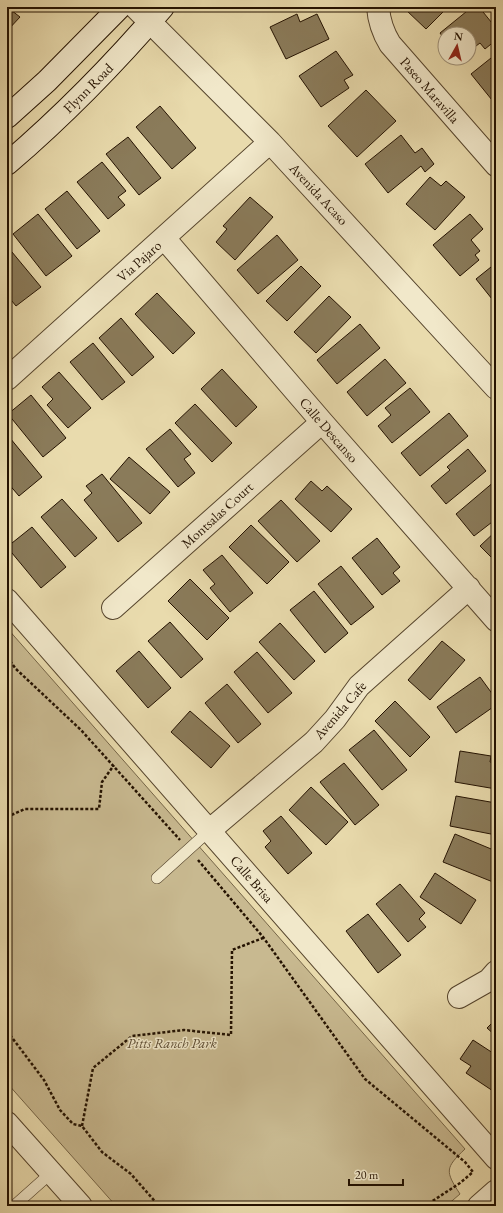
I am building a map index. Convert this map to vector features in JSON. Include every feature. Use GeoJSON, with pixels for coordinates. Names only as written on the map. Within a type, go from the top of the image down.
{"type":"FeatureCollection","features":[{"type":"Feature","properties":{"kind":"street"},"geometry":{"type":"LineString","coordinates":[[7,118],[47,81],[120,7]]}},
{"type":"Feature","properties":{"kind":"street","name":"Paseo Maravilla"},"geometry":{"type":"LineString","coordinates":[[378,7],[379,20],[383,32],[390,44],[496,165]]}},
{"type":"Feature","properties":{"kind":"street","name":"Avenida Acaso"},"geometry":{"type":"LineString","coordinates":[[150,12],[495,383]]}},
{"type":"Feature","properties":{"kind":"street","name":"Flynn Road"},"geometry":{"type":"LineString","coordinates":[[7,164],[53,123],[128,48],[150,12]]}},
{"type":"Feature","properties":{"kind":"street","name":"Via Pajaro"},"geometry":{"type":"LineString","coordinates":[[7,380],[270,142]]}},
{"type":"Feature","properties":{"kind":"street","name":"Calle Descanso"},"geometry":{"type":"LineString","coordinates":[[164,238],[322,422],[496,620]]}},
{"type":"Feature","properties":{"kind":"street","name":"Montsalas Court"},"geometry":{"type":"LineString","coordinates":[[113,608],[322,422]]}},
{"type":"Feature","properties":{"kind":"street","name":"Avenida Cafe"},"geometry":{"type":"LineString","coordinates":[[210,830],[314,742],[335,719],[360,686],[469,588]]}},
{"type":"Feature","properties":{"kind":"street","name":"Calle Brisa"},"geometry":{"type":"LineString","coordinates":[[7,600],[496,1158]]}},
{"type":"Feature","properties":{"kind":"street"},"geometry":{"type":"LineString","coordinates":[[459,997],[489,980],[496,972]]}},
{"type":"Feature","properties":{"kind":"street"},"geometry":{"type":"LineString","coordinates":[[7,1123],[81,1206]]}},
{"type":"Feature","properties":{"kind":"street"},"geometry":{"type":"LineString","coordinates":[[479,1206],[496,1191]]}},
{"type":"Feature","properties":{"kind":"lane"},"geometry":{"type":"LineString","coordinates":[[157,878],[210,830]]}},
{"type":"Feature","properties":{"kind":"lane"},"geometry":{"type":"LineString","coordinates":[[14,1206],[51,1173]]}},
{"type":"Feature","properties":{"kind":"path"},"geometry":{"type":"LineString","coordinates":[[7,657],[16,670],[81,730],[189,849],[263,937],[365,1079],[465,1162],[473,1172],[460,1183],[425,1206]]}},
{"type":"Feature","properties":{"kind":"path"},"geometry":{"type":"LineString","coordinates":[[7,817],[25,809],[99,809],[102,782],[114,765]]}},
{"type":"Feature","properties":{"kind":"path"},"geometry":{"type":"LineString","coordinates":[[82,1126],[93,1068],[132,1036],[184,1030],[231,1035],[232,950],[263,937]]}},
{"type":"Feature","properties":{"kind":"path"},"geometry":{"type":"LineString","coordinates":[[7,1031],[44,1080],[60,1110],[73,1124],[82,1126],[102,1152],[131,1174],[159,1206]]}},
{"type":"Feature","properties":{"kind":"green space","name":"Pitts Ranch Park"},"geometry":{"type":"Polygon","coordinates":[[[7,628],[465,1149],[454,1161],[449,1170],[452,1180],[460,1194],[446,1206],[116,1206],[7,1083],[7,628]]]}},
{"type":"Feature","properties":{"kind":"building"},"geometry":{"type":"Polygon","coordinates":[[[7,7],[20,17],[7,31],[7,7]]]}},
{"type":"Feature","properties":{"kind":"building"},"geometry":{"type":"Polygon","coordinates":[[[409,7],[448,7],[426,29],[406,10],[409,7]]]}},
{"type":"Feature","properties":{"kind":"building"},"geometry":{"type":"Polygon","coordinates":[[[472,7],[479,7],[496,28],[496,40],[485,49],[480,43],[477,45],[477,26],[449,26],[472,7]]]}},
{"type":"Feature","properties":{"kind":"building"},"geometry":{"type":"Polygon","coordinates":[[[297,14],[300,22],[317,14],[329,39],[286,59],[270,27],[297,14]]]}},
{"type":"Feature","properties":{"kind":"building"},"geometry":{"type":"Polygon","coordinates":[[[336,51],[353,75],[344,80],[349,88],[321,107],[299,76],[336,51]]]}},
{"type":"Feature","properties":{"kind":"building"},"geometry":{"type":"Polygon","coordinates":[[[496,54],[496,105],[471,74],[496,54]]]}},
{"type":"Feature","properties":{"kind":"building"},"geometry":{"type":"Polygon","coordinates":[[[366,90],[396,121],[357,157],[328,126],[366,90]]]}},
{"type":"Feature","properties":{"kind":"building"},"geometry":{"type":"Polygon","coordinates":[[[160,106],[196,148],[172,169],[136,127],[160,106]]]}},
{"type":"Feature","properties":{"kind":"building"},"geometry":{"type":"Polygon","coordinates":[[[401,135],[415,153],[422,148],[434,164],[425,172],[421,166],[388,193],[365,164],[401,135]]]}},
{"type":"Feature","properties":{"kind":"building"},"geometry":{"type":"Polygon","coordinates":[[[128,137],[161,178],[139,195],[106,154],[128,137]]]}},
{"type":"Feature","properties":{"kind":"building"},"geometry":{"type":"Polygon","coordinates":[[[102,162],[126,191],[118,197],[125,205],[108,219],[77,182],[102,162]]]}},
{"type":"Feature","properties":{"kind":"building"},"geometry":{"type":"Polygon","coordinates":[[[430,177],[441,186],[446,181],[465,197],[435,230],[406,204],[430,177]]]}},
{"type":"Feature","properties":{"kind":"building"},"geometry":{"type":"Polygon","coordinates":[[[67,191],[100,231],[77,249],[45,209],[67,191]]]}},
{"type":"Feature","properties":{"kind":"building"},"geometry":{"type":"Polygon","coordinates":[[[250,197],[273,217],[235,260],[216,242],[227,229],[223,226],[250,197]]]}},
{"type":"Feature","properties":{"kind":"building"},"geometry":{"type":"Polygon","coordinates":[[[38,214],[72,256],[46,276],[13,234],[38,214]]]}},
{"type":"Feature","properties":{"kind":"building"},"geometry":{"type":"Polygon","coordinates":[[[470,214],[483,229],[471,240],[480,251],[475,255],[479,260],[460,276],[433,245],[470,214]]]}},
{"type":"Feature","properties":{"kind":"building"},"geometry":{"type":"Polygon","coordinates":[[[277,235],[298,260],[258,294],[237,270],[277,235]]]}},
{"type":"Feature","properties":{"kind":"building"},"geometry":{"type":"Polygon","coordinates":[[[7,246],[41,287],[16,306],[7,295],[7,246]]]}},
{"type":"Feature","properties":{"kind":"building"},"geometry":{"type":"Polygon","coordinates":[[[496,263],[496,304],[476,279],[496,263]]]}},
{"type":"Feature","properties":{"kind":"building"},"geometry":{"type":"Polygon","coordinates":[[[301,266],[321,286],[287,321],[266,301],[301,266]]]}},
{"type":"Feature","properties":{"kind":"building"},"geometry":{"type":"Polygon","coordinates":[[[157,293],[195,333],[173,354],[135,314],[157,293]]]}},
{"type":"Feature","properties":{"kind":"building"},"geometry":{"type":"Polygon","coordinates":[[[329,296],[351,317],[316,353],[294,332],[329,296]]]}},
{"type":"Feature","properties":{"kind":"building"},"geometry":{"type":"Polygon","coordinates":[[[121,318],[154,357],[132,376],[99,338],[121,318]]]}},
{"type":"Feature","properties":{"kind":"building"},"geometry":{"type":"Polygon","coordinates":[[[360,324],[380,348],[337,384],[317,360],[360,324]]]}},
{"type":"Feature","properties":{"kind":"building"},"geometry":{"type":"Polygon","coordinates":[[[93,343],[125,382],[102,400],[70,362],[93,343]]]}},
{"type":"Feature","properties":{"kind":"building"},"geometry":{"type":"Polygon","coordinates":[[[385,359],[406,383],[367,416],[347,392],[385,359]]]}},
{"type":"Feature","properties":{"kind":"building"},"geometry":{"type":"Polygon","coordinates":[[[222,369],[257,407],[236,427],[201,389],[222,369]]]}},
{"type":"Feature","properties":{"kind":"building"},"geometry":{"type":"Polygon","coordinates":[[[59,372],[91,408],[68,428],[47,405],[53,399],[42,387],[59,372]]]}},
{"type":"Feature","properties":{"kind":"building"},"geometry":{"type":"Polygon","coordinates":[[[410,388],[430,412],[392,443],[378,426],[391,415],[385,408],[410,388]]]}},
{"type":"Feature","properties":{"kind":"building"},"geometry":{"type":"Polygon","coordinates":[[[31,395],[66,438],[43,457],[8,414],[31,395]]]}},
{"type":"Feature","properties":{"kind":"building"},"geometry":{"type":"Polygon","coordinates":[[[195,404],[232,443],[212,462],[175,423],[195,404]]]}},
{"type":"Feature","properties":{"kind":"building"},"geometry":{"type":"Polygon","coordinates":[[[449,413],[468,436],[420,476],[401,453],[449,413]]]}},
{"type":"Feature","properties":{"kind":"building"},"geometry":{"type":"Polygon","coordinates":[[[170,429],[191,454],[184,459],[195,473],[178,487],[146,449],[170,429]]]}},
{"type":"Feature","properties":{"kind":"building"},"geometry":{"type":"Polygon","coordinates":[[[10,438],[42,477],[19,496],[7,482],[7,440],[10,438]]]}},
{"type":"Feature","properties":{"kind":"building"},"geometry":{"type":"Polygon","coordinates":[[[468,449],[486,471],[446,504],[431,486],[450,470],[447,467],[468,449]]]}},
{"type":"Feature","properties":{"kind":"building"},"geometry":{"type":"Polygon","coordinates":[[[129,457],[170,492],[150,514],[110,479],[129,457]]]}},
{"type":"Feature","properties":{"kind":"building"},"geometry":{"type":"Polygon","coordinates":[[[102,474],[142,523],[118,542],[84,500],[92,493],[86,486],[102,474]]]}},
{"type":"Feature","properties":{"kind":"building"},"geometry":{"type":"Polygon","coordinates":[[[311,481],[322,491],[327,486],[352,509],[331,532],[295,499],[311,481]]]}},
{"type":"Feature","properties":{"kind":"building"},"geometry":{"type":"Polygon","coordinates":[[[495,481],[496,519],[474,536],[456,514],[495,481]]]}},
{"type":"Feature","properties":{"kind":"building"},"geometry":{"type":"Polygon","coordinates":[[[62,499],[97,538],[75,557],[41,517],[62,499]]]}},
{"type":"Feature","properties":{"kind":"building"},"geometry":{"type":"Polygon","coordinates":[[[281,500],[320,541],[297,562],[258,521],[281,500]]]}},
{"type":"Feature","properties":{"kind":"building"},"geometry":{"type":"Polygon","coordinates":[[[251,525],[289,562],[267,584],[229,547],[251,525]]]}},
{"type":"Feature","properties":{"kind":"building"},"geometry":{"type":"Polygon","coordinates":[[[32,527],[66,567],[41,588],[7,547],[32,527]]]}},
{"type":"Feature","properties":{"kind":"building"},"geometry":{"type":"Polygon","coordinates":[[[496,531],[496,562],[480,546],[496,531]]]}},
{"type":"Feature","properties":{"kind":"building"},"geometry":{"type":"Polygon","coordinates":[[[377,538],[400,567],[393,573],[400,581],[382,595],[352,558],[377,538]]]}},
{"type":"Feature","properties":{"kind":"building"},"geometry":{"type":"Polygon","coordinates":[[[222,555],[253,593],[230,612],[210,588],[215,584],[203,570],[222,555]]]}},
{"type":"Feature","properties":{"kind":"building"},"geometry":{"type":"Polygon","coordinates":[[[341,566],[374,607],[351,625],[318,584],[341,566]]]}},
{"type":"Feature","properties":{"kind":"building"},"geometry":{"type":"Polygon","coordinates":[[[190,579],[229,618],[207,640],[168,601],[190,579]]]}},
{"type":"Feature","properties":{"kind":"building"},"geometry":{"type":"Polygon","coordinates":[[[314,591],[348,633],[325,653],[290,610],[314,591]]]}},
{"type":"Feature","properties":{"kind":"building"},"geometry":{"type":"Polygon","coordinates":[[[170,622],[203,659],[181,678],[148,641],[170,622]]]}},
{"type":"Feature","properties":{"kind":"building"},"geometry":{"type":"Polygon","coordinates":[[[280,623],[315,661],[294,680],[259,642],[280,623]]]}},
{"type":"Feature","properties":{"kind":"building"},"geometry":{"type":"Polygon","coordinates":[[[442,641],[465,660],[430,700],[408,680],[442,641]]]}},
{"type":"Feature","properties":{"kind":"building"},"geometry":{"type":"Polygon","coordinates":[[[139,651],[171,688],[148,708],[116,671],[139,651]]]}},
{"type":"Feature","properties":{"kind":"building"},"geometry":{"type":"Polygon","coordinates":[[[257,652],[292,693],[268,713],[234,672],[257,652]]]}},
{"type":"Feature","properties":{"kind":"building"},"geometry":{"type":"Polygon","coordinates":[[[480,677],[496,699],[496,705],[456,733],[437,707],[480,677]]]}},
{"type":"Feature","properties":{"kind":"building"},"geometry":{"type":"Polygon","coordinates":[[[227,684],[261,724],[238,743],[205,703],[227,684]]]}},
{"type":"Feature","properties":{"kind":"building"},"geometry":{"type":"Polygon","coordinates":[[[395,701],[430,737],[410,757],[375,721],[395,701]]]}},
{"type":"Feature","properties":{"kind":"building"},"geometry":{"type":"Polygon","coordinates":[[[190,711],[230,746],[211,768],[171,732],[190,711]]]}},
{"type":"Feature","properties":{"kind":"building"},"geometry":{"type":"Polygon","coordinates":[[[374,730],[407,770],[382,790],[349,750],[374,730]]]}},
{"type":"Feature","properties":{"kind":"building"},"geometry":{"type":"Polygon","coordinates":[[[460,751],[491,756],[490,762],[496,763],[496,789],[455,782],[460,751]]]}},
{"type":"Feature","properties":{"kind":"building"},"geometry":{"type":"Polygon","coordinates":[[[344,763],[379,805],[355,825],[320,782],[344,763]]]}},
{"type":"Feature","properties":{"kind":"building"},"geometry":{"type":"Polygon","coordinates":[[[311,787],[348,822],[326,845],[289,810],[311,787]]]}},
{"type":"Feature","properties":{"kind":"building"},"geometry":{"type":"Polygon","coordinates":[[[456,796],[496,803],[496,835],[450,826],[456,796]]]}},
{"type":"Feature","properties":{"kind":"building"},"geometry":{"type":"Polygon","coordinates":[[[281,816],[312,853],[288,874],[265,847],[271,841],[263,831],[281,816]]]}},
{"type":"Feature","properties":{"kind":"building"},"geometry":{"type":"Polygon","coordinates":[[[455,834],[496,851],[496,875],[493,882],[443,862],[455,834]]]}},
{"type":"Feature","properties":{"kind":"building"},"geometry":{"type":"Polygon","coordinates":[[[435,873],[476,900],[461,924],[420,897],[435,873]]]}},
{"type":"Feature","properties":{"kind":"building"},"geometry":{"type":"Polygon","coordinates":[[[400,884],[425,913],[419,919],[426,927],[408,942],[376,904],[400,884]]]}},
{"type":"Feature","properties":{"kind":"building"},"geometry":{"type":"Polygon","coordinates":[[[368,914],[401,955],[378,973],[346,931],[368,914]]]}},
{"type":"Feature","properties":{"kind":"building"},"geometry":{"type":"Polygon","coordinates":[[[496,1019],[496,1036],[487,1028],[496,1019]]]}},
{"type":"Feature","properties":{"kind":"building"},"geometry":{"type":"Polygon","coordinates":[[[473,1040],[496,1055],[496,1093],[466,1073],[471,1066],[460,1059],[473,1040]]]}}]}
